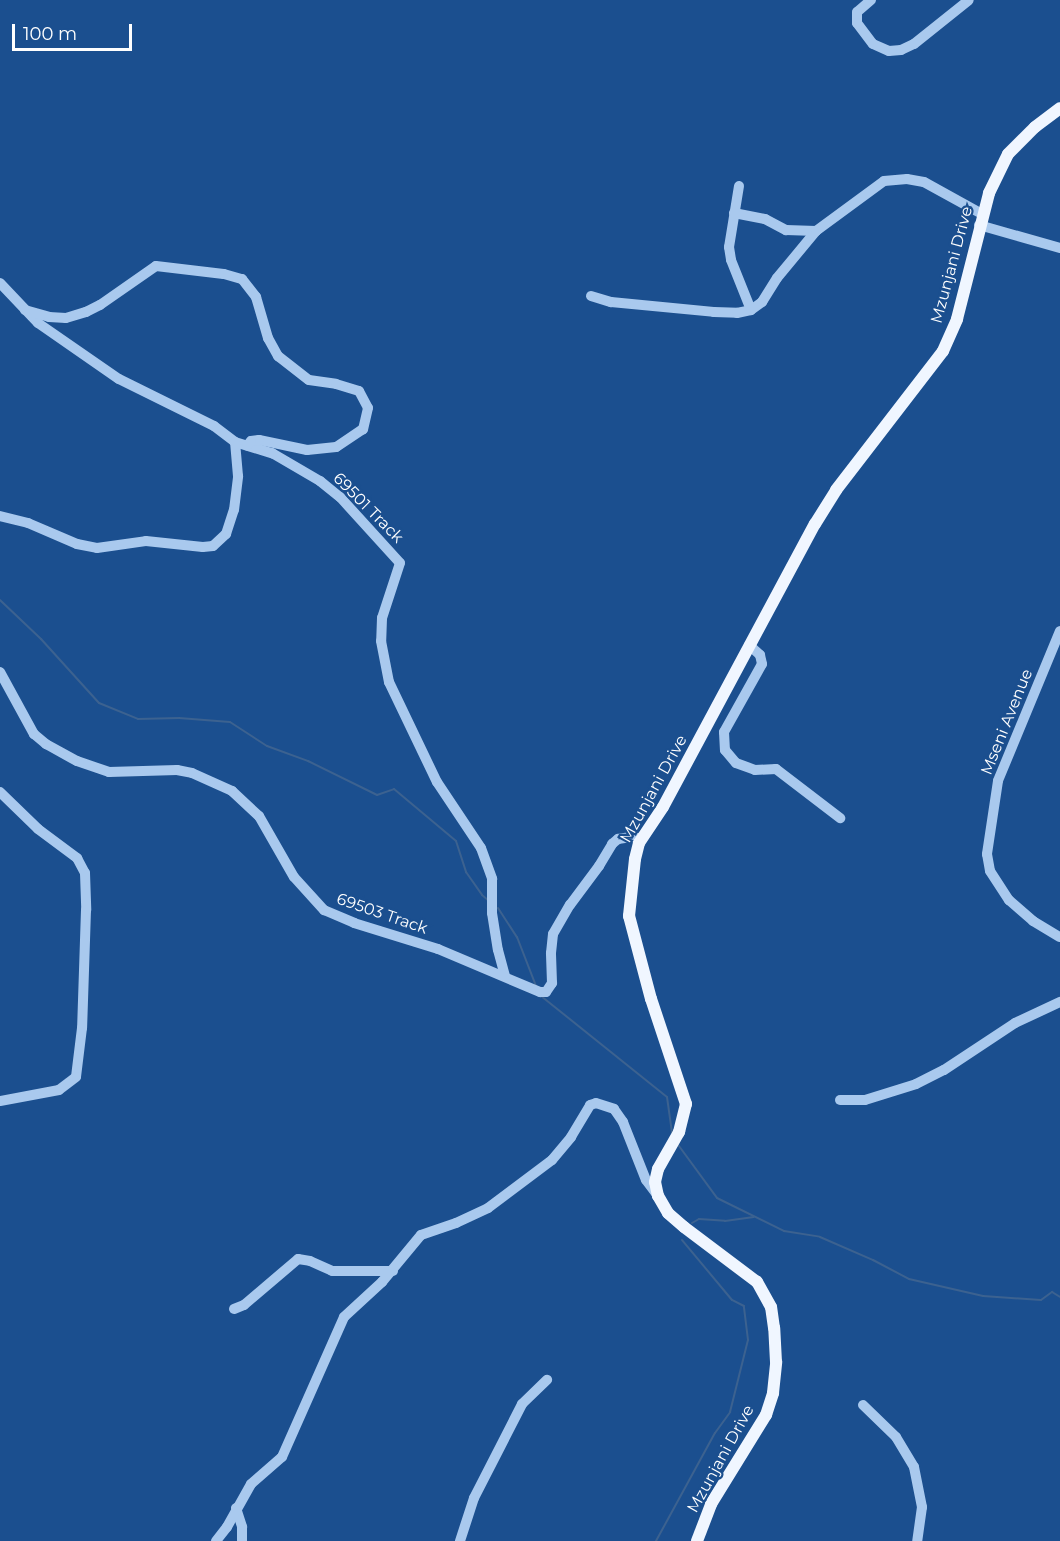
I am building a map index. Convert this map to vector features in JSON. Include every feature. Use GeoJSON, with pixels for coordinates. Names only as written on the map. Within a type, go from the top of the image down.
{"type":"FeatureCollection","features":[{"type":"Feature","properties":{"kind":"main road","name":"Mzunjani Drive"},"geometry":{"type":"LineString","coordinates":[[697,1541],[711,1503],[766,1415],[772,1393],[776,1362],[774,1328],[771,1307],[757,1282],[684,1227],[668,1213],[658,1196],[655,1182],[658,1169],[679,1132],[686,1104],[654,1009],[629,916],[639,843],[663,807],[793,561],[836,490],[943,351],[959,310],[981,220],[1008,154],[1035,127],[1060,108]]}},
{"type":"Feature","properties":{"kind":"street"},"geometry":{"type":"LineString","coordinates":[[871,0],[857,12],[857,23],[873,44],[889,51],[901,50],[914,44],[969,0]]}},
{"type":"Feature","properties":{"kind":"street"},"geometry":{"type":"LineString","coordinates":[[591,296],[610,302],[714,312],[736,313],[751,310],[762,302],[777,278],[816,231],[884,181],[924,182],[981,220],[1060,248]]}},
{"type":"Feature","properties":{"kind":"street"},"geometry":{"type":"LineString","coordinates":[[739,186],[729,247],[731,260],[751,310]]}},
{"type":"Feature","properties":{"kind":"street"},"geometry":{"type":"LineString","coordinates":[[734,213],[765,219],[786,231],[816,231]]}},
{"type":"Feature","properties":{"kind":"street"},"geometry":{"type":"LineString","coordinates":[[22,309],[49,318],[66,318],[100,305],[156,266],[224,274],[242,279],[256,297],[268,338],[278,356],[309,380],[336,384],[359,392],[368,408],[363,429],[336,447],[307,450],[259,440],[250,441],[248,446]]}},
{"type":"Feature","properties":{"kind":"street","name":"69501 Track"},"geometry":{"type":"LineString","coordinates":[[0,283],[22,309],[69,347],[119,379],[214,426],[235,442],[272,453],[320,481],[340,497],[400,563],[382,618],[381,641],[389,682],[437,782],[481,848],[492,879],[492,913],[505,976]]}},
{"type":"Feature","properties":{"kind":"street"},"geometry":{"type":"LineString","coordinates":[[0,516],[28,523],[77,544],[97,548],[146,541],[213,546],[226,534],[234,510],[238,476],[235,442]]}},
{"type":"Feature","properties":{"kind":"street","name":"Mseni Avenue"},"geometry":{"type":"LineString","coordinates":[[1060,631],[998,781],[987,854],[990,871],[1009,900],[1032,921],[1060,937]]}},
{"type":"Feature","properties":{"kind":"street"},"geometry":{"type":"LineString","coordinates":[[749,645],[760,655],[762,664],[724,732],[725,750],[736,763],[754,770],[768,767],[776,769],[840,818]]}},
{"type":"Feature","properties":{"kind":"street","name":"69503 Track"},"geometry":{"type":"LineString","coordinates":[[0,672],[34,734],[53,748],[93,768],[124,772],[177,770],[192,773],[232,791],[259,816],[294,877],[324,910],[354,924],[438,949],[540,992],[548,990],[554,976],[551,943],[559,921],[612,844],[618,839],[631,837],[639,838],[639,843]]}},
{"type":"Feature","properties":{"kind":"street"},"geometry":{"type":"LineString","coordinates":[[0,792],[38,829],[77,858],[86,881],[86,922],[82,1029],[76,1077],[59,1090],[0,1101]]}},
{"type":"Feature","properties":{"kind":"street"},"geometry":{"type":"LineString","coordinates":[[840,1100],[865,1100],[916,1084],[944,1070],[1015,1023],[1060,1002]]}},
{"type":"Feature","properties":{"kind":"street"},"geometry":{"type":"LineString","coordinates":[[216,1541],[227,1527],[250,1484],[282,1457],[344,1317],[393,1271],[421,1235],[456,1223],[488,1208],[552,1160],[571,1137],[590,1105],[596,1103],[614,1109],[623,1122],[646,1180],[658,1196]]}},
{"type":"Feature","properties":{"kind":"street"},"geometry":{"type":"LineString","coordinates":[[234,1308],[244,1305],[298,1259],[310,1261],[332,1271],[393,1271]]}},
{"type":"Feature","properties":{"kind":"street"},"geometry":{"type":"LineString","coordinates":[[460,1541],[474,1498],[522,1404],[547,1380]]}},
{"type":"Feature","properties":{"kind":"street"},"geometry":{"type":"LineString","coordinates":[[863,1405],[896,1437],[914,1467],[922,1507],[917,1541]]}},
{"type":"Feature","properties":{"kind":"street"},"geometry":{"type":"LineString","coordinates":[[236,1508],[242,1527],[242,1541]]}},
{"type":"Feature","properties":{"kind":"waterway"},"geometry":{"type":"LineString","coordinates":[[0,600],[41,639],[99,703],[138,719],[179,718],[230,722],[267,746],[308,761],[377,795],[394,789],[456,841],[466,872],[488,900]]}},
{"type":"Feature","properties":{"kind":"waterway"},"geometry":{"type":"LineString","coordinates":[[498,908],[517,937],[536,986]]}},
{"type":"Feature","properties":{"kind":"waterway"},"geometry":{"type":"LineString","coordinates":[[541,996],[667,1097],[672,1133]]}},
{"type":"Feature","properties":{"kind":"waterway"},"geometry":{"type":"LineString","coordinates":[[679,1146],[717,1198],[784,1231],[820,1237],[873,1260],[909,1279],[983,1296],[1041,1300],[1052,1292],[1060,1297]]}},
{"type":"Feature","properties":{"kind":"waterway"},"geometry":{"type":"LineString","coordinates":[[692,1223],[699,1219],[725,1221],[754,1217]]}},
{"type":"Feature","properties":{"kind":"waterway"},"geometry":{"type":"LineString","coordinates":[[656,1541],[715,1433],[730,1412],[748,1340],[744,1306],[732,1300],[682,1240]]}}]}
